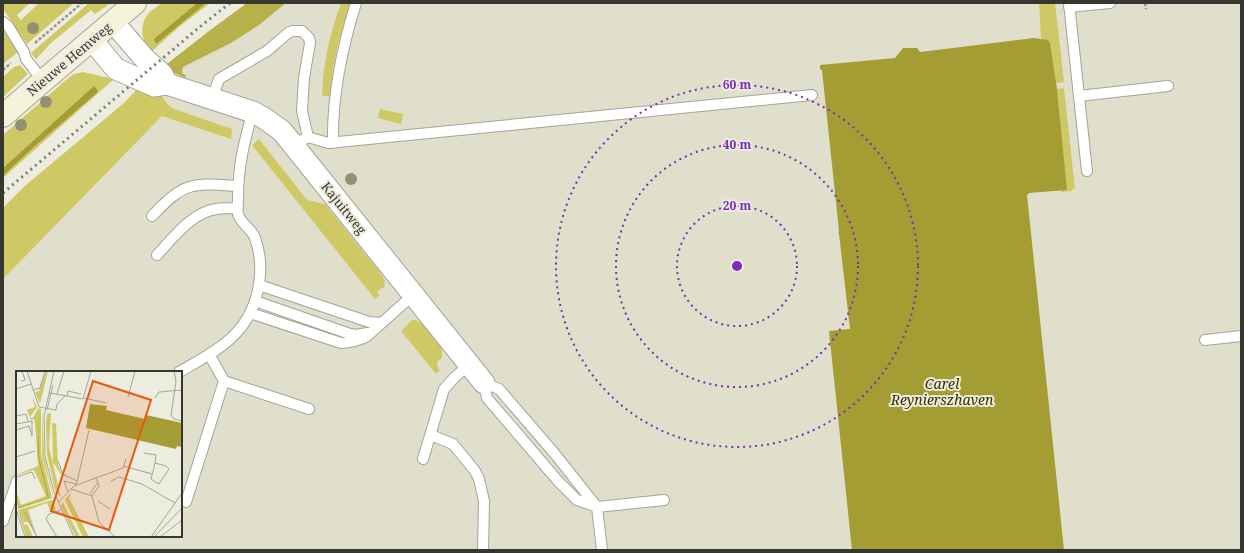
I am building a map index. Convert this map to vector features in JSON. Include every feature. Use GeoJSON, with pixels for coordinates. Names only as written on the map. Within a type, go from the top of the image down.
{"type":"FeatureCollection","features":[{"type":"Feature","properties":{"kind":"main road","name":"Nieuwe Hemweg"},"geometry":{"type":"LineString","coordinates":[[3,116],[43,80],[135,3]]}},
{"type":"Feature","properties":{"kind":"street"},"geometry":{"type":"LineString","coordinates":[[112,22],[144,58],[162,74],[167,84]]}},
{"type":"Feature","properties":{"kind":"street","name":"Kajuitweg"},"geometry":{"type":"LineString","coordinates":[[92,40],[116,69],[155,86],[167,84],[253,112],[300,141],[414,295],[484,383]]}},
{"type":"Feature","properties":{"kind":"lane"},"geometry":{"type":"LineString","coordinates":[[333,142],[336,85],[342,55],[356,3]]}},
{"type":"Feature","properties":{"kind":"lane"},"geometry":{"type":"LineString","coordinates":[[1087,171],[1069,5],[1110,3]]}},
{"type":"Feature","properties":{"kind":"lane"},"geometry":{"type":"LineString","coordinates":[[5,24],[24,52],[26,59],[43,80]]}},
{"type":"Feature","properties":{"kind":"lane"},"geometry":{"type":"LineString","coordinates":[[212,98],[219,79],[267,51],[292,30],[302,31],[309,38],[310,43],[304,78],[300,141],[328,143],[812,96]]}},
{"type":"Feature","properties":{"kind":"lane"},"geometry":{"type":"LineString","coordinates":[[1079,96],[1168,86]]}},
{"type":"Feature","properties":{"kind":"lane"},"geometry":{"type":"LineString","coordinates":[[180,371],[209,354],[230,339],[250,314],[260,285],[259,251],[255,237],[238,214],[238,186],[243,143],[253,112]]}},
{"type":"Feature","properties":{"kind":"lane"},"geometry":{"type":"LineString","coordinates":[[152,216],[168,198],[189,186],[200,184],[238,186]]}},
{"type":"Feature","properties":{"kind":"lane"},"geometry":{"type":"LineString","coordinates":[[157,255],[187,224],[198,216],[215,209],[238,208]]}},
{"type":"Feature","properties":{"kind":"lane"},"geometry":{"type":"LineString","coordinates":[[260,285],[369,322],[382,323]]}},
{"type":"Feature","properties":{"kind":"lane"},"geometry":{"type":"LineString","coordinates":[[250,314],[341,343],[350,343],[358,341],[372,332],[414,295]]}},
{"type":"Feature","properties":{"kind":"lane"},"geometry":{"type":"LineString","coordinates":[[255,301],[350,334],[372,332]]}},
{"type":"Feature","properties":{"kind":"lane"},"geometry":{"type":"LineString","coordinates":[[1206,340],[1241,336]]}},
{"type":"Feature","properties":{"kind":"lane"},"geometry":{"type":"LineString","coordinates":[[209,354],[224,381],[309,409]]}},
{"type":"Feature","properties":{"kind":"lane"},"geometry":{"type":"LineString","coordinates":[[423,459],[444,389],[470,364]]}},
{"type":"Feature","properties":{"kind":"lane"},"geometry":{"type":"LineString","coordinates":[[186,502],[224,381]]}},
{"type":"Feature","properties":{"kind":"lane"},"geometry":{"type":"LineString","coordinates":[[484,383],[499,389],[560,460],[597,507],[602,550]]}},
{"type":"Feature","properties":{"kind":"lane"},"geometry":{"type":"LineString","coordinates":[[484,383],[487,398],[558,481],[577,500],[597,507],[664,500]]}},
{"type":"Feature","properties":{"kind":"lane"},"geometry":{"type":"LineString","coordinates":[[431,435],[453,444],[475,471],[479,480],[484,501],[483,550]]}},
{"type":"Feature","properties":{"kind":"lane"},"geometry":{"type":"LineString","coordinates":[[3,521],[16,484]]}},
{"type":"Feature","properties":{"kind":"path"},"geometry":{"type":"LineString","coordinates":[[3,70],[82,3]]}},
{"type":"Feature","properties":{"kind":"path"},"geometry":{"type":"LineString","coordinates":[[1145,3],[1146,9]]}},
{"type":"Feature","properties":{"kind":"shaded area"},"geometry":{"type":"Polygon","coordinates":[[[3,3],[30,3],[17,15],[21,20],[39,3],[74,3],[27,44],[3,9],[3,3]]]}},
{"type":"Feature","properties":{"kind":"shaded area"},"geometry":{"type":"Polygon","coordinates":[[[89,3],[111,3],[95,14],[91,10],[51,43],[36,59],[31,53],[89,3]]]}},
{"type":"Feature","properties":{"kind":"shaded area"},"geometry":{"type":"Polygon","coordinates":[[[162,3],[210,3],[180,26],[151,52],[145,44],[142,29],[143,24],[147,15],[162,3]]]}},
{"type":"Feature","properties":{"kind":"shaded area"},"geometry":{"type":"Polygon","coordinates":[[[247,3],[286,3],[259,25],[231,43],[183,67],[182,71],[183,74],[186,75],[185,78],[163,67],[209,31],[247,3]]]}},
{"type":"Feature","properties":{"kind":"shaded area"},"geometry":{"type":"Polygon","coordinates":[[[286,3],[1241,3],[1241,550],[3,550],[3,208],[26,185],[124,103],[139,87],[163,67],[183,74],[183,67],[231,43],[259,25],[286,3]]]}},
{"type":"Feature","properties":{"kind":"shaded area"},"geometry":{"type":"Polygon","coordinates":[[[341,3],[352,3],[334,61],[331,96],[322,96],[328,48],[341,3]]]}},
{"type":"Feature","properties":{"kind":"shaded area"},"geometry":{"type":"Polygon","coordinates":[[[1039,3],[1055,3],[1064,82],[1056,83],[1050,43],[1041,38],[1039,3]]]}},
{"type":"Feature","properties":{"kind":"shaded area"},"geometry":{"type":"Polygon","coordinates":[[[3,30],[18,52],[3,64],[3,30]]]}},
{"type":"Feature","properties":{"kind":"shaded area"},"geometry":{"type":"Polygon","coordinates":[[[20,65],[28,74],[3,97],[3,77],[14,67],[20,65]]]}},
{"type":"Feature","properties":{"kind":"shaded area"},"geometry":{"type":"Polygon","coordinates":[[[83,72],[114,79],[3,178],[3,176],[34,147],[97,93],[97,88],[94,87],[3,168],[3,135],[67,79],[74,74],[83,72]]]}},
{"type":"Feature","properties":{"kind":"shaded area"},"geometry":{"type":"Polygon","coordinates":[[[139,87],[160,94],[168,105],[174,109],[232,129],[231,139],[162,116],[3,279],[3,208],[26,185],[124,103],[139,87]]]}},
{"type":"Feature","properties":{"kind":"shaded area"},"geometry":{"type":"Polygon","coordinates":[[[1064,88],[1075,189],[1072,189],[1072,191],[1061,192],[1061,190],[1066,190],[1057,89],[1064,88]]]}},
{"type":"Feature","properties":{"kind":"shaded area"},"geometry":{"type":"Polygon","coordinates":[[[380,109],[403,114],[401,124],[378,118],[380,109]]]}},
{"type":"Feature","properties":{"kind":"shaded area"},"geometry":{"type":"Polygon","coordinates":[[[259,139],[307,200],[325,204],[382,275],[385,281],[384,288],[383,287],[377,292],[380,295],[375,299],[252,145],[259,139]]]}},
{"type":"Feature","properties":{"kind":"shaded area"},"geometry":{"type":"Polygon","coordinates":[[[412,320],[416,320],[421,323],[441,347],[442,358],[437,362],[440,370],[436,374],[401,331],[412,320]]]}},
{"type":"Feature","properties":{"kind":"water"},"geometry":{"type":"Polygon","coordinates":[[[197,3],[206,3],[156,44],[154,39],[197,3]]]}},
{"type":"Feature","properties":{"kind":"water","name":"Carel Reynierszhaven"},"geometry":{"type":"Polygon","coordinates":[[[1034,38],[1048,40],[1050,43],[1057,89],[1067,190],[1029,193],[1027,195],[1064,550],[852,550],[829,331],[850,329],[838,232],[822,70],[820,69],[820,65],[895,58],[903,48],[917,48],[920,52],[1034,38]]]}},
{"type":"Feature","properties":{"kind":"water"},"geometry":{"type":"Polygon","coordinates":[[[94,86],[98,90],[97,93],[34,147],[3,176],[3,168],[94,86]]]}},
{"type":"Feature","properties":{"kind":"railway"},"geometry":{"type":"LineString","coordinates":[[3,193],[230,3]]}}]}
